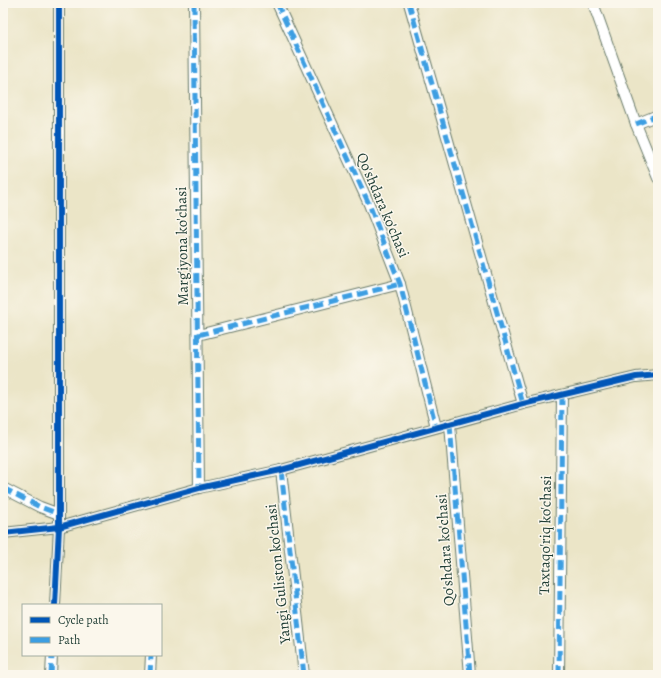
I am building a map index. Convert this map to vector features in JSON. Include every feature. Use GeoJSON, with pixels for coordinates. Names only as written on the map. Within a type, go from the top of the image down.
{"type":"FeatureCollection","features":[{"type":"Feature","properties":{"kind":"street"},"geometry":{"type":"LineString","coordinates":[[55,604],[59,527],[59,3]]}},
{"type":"Feature","properties":{"kind":"street","name":"Marg'iyona ko'chasi"},"geometry":{"type":"LineString","coordinates":[[194,3],[199,488]]}},
{"type":"Feature","properties":{"kind":"street","name":"Qo'shdara ko'chasi"},"geometry":{"type":"LineString","coordinates":[[277,3],[369,204],[400,284],[436,428]]}},
{"type":"Feature","properties":{"kind":"street"},"geometry":{"type":"LineString","coordinates":[[409,3],[523,404]]}},
{"type":"Feature","properties":{"kind":"street"},"geometry":{"type":"LineString","coordinates":[[593,3],[636,124],[658,178]]}},
{"type":"Feature","properties":{"kind":"street"},"geometry":{"type":"LineString","coordinates":[[636,124],[658,115]]}},
{"type":"Feature","properties":{"kind":"street"},"geometry":{"type":"LineString","coordinates":[[198,335],[400,284]]}},
{"type":"Feature","properties":{"kind":"street"},"geometry":{"type":"LineString","coordinates":[[3,533],[59,527],[199,488],[281,470],[523,404],[636,377],[658,375]]}},
{"type":"Feature","properties":{"kind":"street","name":"Taxtaqo'riq ko'chasi"},"geometry":{"type":"LineString","coordinates":[[559,675],[562,395]]}},
{"type":"Feature","properties":{"kind":"street","name":"Qo'shdara ko'chasi"},"geometry":{"type":"LineString","coordinates":[[450,424],[470,675]]}},
{"type":"Feature","properties":{"kind":"street","name":"Yangi Guliston ko'chasi"},"geometry":{"type":"LineString","coordinates":[[281,470],[304,675]]}},
{"type":"Feature","properties":{"kind":"street"},"geometry":{"type":"LineString","coordinates":[[3,488],[59,514]]}},
{"type":"Feature","properties":{"kind":"street"},"geometry":{"type":"LineString","coordinates":[[51,675],[52,656]]}},
{"type":"Feature","properties":{"kind":"street"},"geometry":{"type":"LineString","coordinates":[[150,675],[151,656]]}},
{"type":"Feature","properties":{"kind":"marked path"},"geometry":{"type":"LineString","coordinates":[[194,3],[199,488]]}},
{"type":"Feature","properties":{"kind":"marked path"},"geometry":{"type":"LineString","coordinates":[[277,3],[369,204],[400,284],[436,427]]}},
{"type":"Feature","properties":{"kind":"marked path"},"geometry":{"type":"LineString","coordinates":[[409,3],[523,404]]}},
{"type":"Feature","properties":{"kind":"marked path"},"geometry":{"type":"LineString","coordinates":[[636,124],[658,115]]}},
{"type":"Feature","properties":{"kind":"marked path"},"geometry":{"type":"LineString","coordinates":[[198,335],[400,284]]}},
{"type":"Feature","properties":{"kind":"marked path"},"geometry":{"type":"LineString","coordinates":[[559,675],[562,395]]}},
{"type":"Feature","properties":{"kind":"marked path"},"geometry":{"type":"LineString","coordinates":[[450,424],[470,675]]}},
{"type":"Feature","properties":{"kind":"marked path"},"geometry":{"type":"LineString","coordinates":[[281,470],[304,675]]}},
{"type":"Feature","properties":{"kind":"marked path"},"geometry":{"type":"LineString","coordinates":[[3,488],[40,507],[59,514]]}},
{"type":"Feature","properties":{"kind":"marked path"},"geometry":{"type":"LineString","coordinates":[[51,675],[52,656]]}},
{"type":"Feature","properties":{"kind":"marked path"},"geometry":{"type":"LineString","coordinates":[[150,675],[151,656]]}},
{"type":"Feature","properties":{"kind":"cycle path"},"geometry":{"type":"LineString","coordinates":[[55,604],[59,527],[59,3]]}},
{"type":"Feature","properties":{"kind":"cycle path"},"geometry":{"type":"LineString","coordinates":[[3,533],[59,527],[199,488],[281,470],[523,404],[636,377],[658,375]]}}]}
